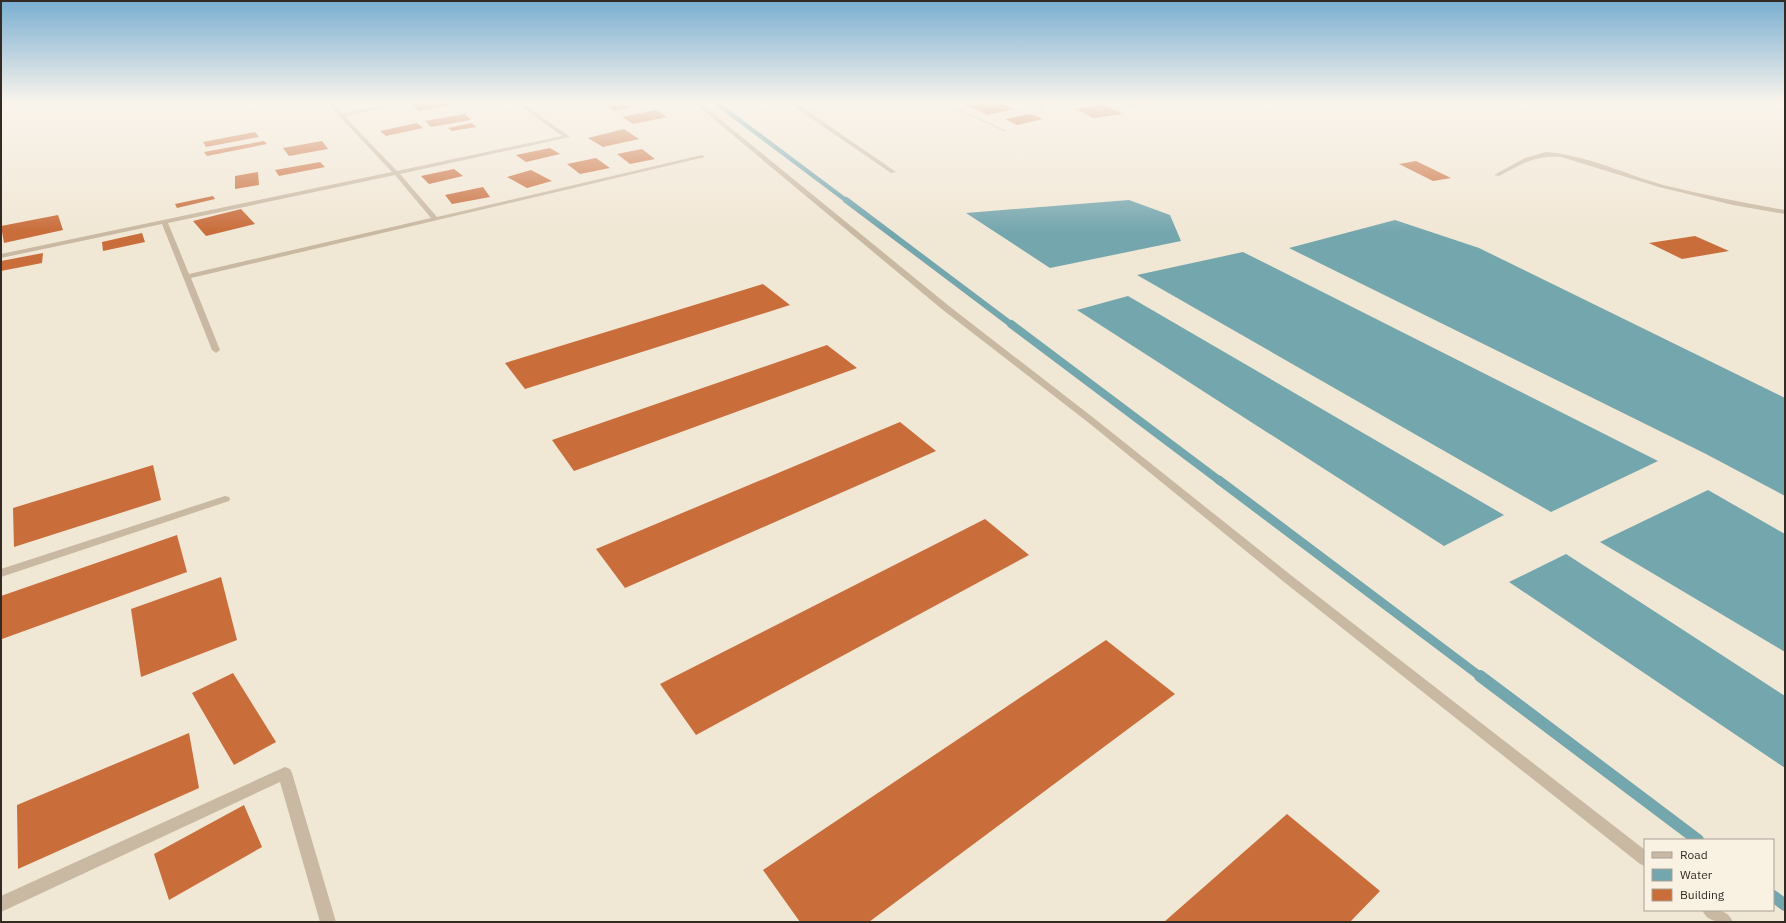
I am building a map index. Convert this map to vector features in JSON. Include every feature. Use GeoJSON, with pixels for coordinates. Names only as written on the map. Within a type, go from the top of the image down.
{"type":"FeatureCollection","features":[{"type":"Feature","properties":{"kind":"street"},"geometry":{"type":"LineString","coordinates":[[369,145],[396,173],[436,219]]}},
{"type":"Feature","properties":{"kind":"street"},"geometry":{"type":"LineString","coordinates":[[1,256],[529,145]]}},
{"type":"Feature","properties":{"kind":"street"},"geometry":{"type":"LineString","coordinates":[[747,145],[946,308],[1092,421],[1294,584],[1644,858]]}},
{"type":"Feature","properties":{"kind":"street"},"geometry":{"type":"LineString","coordinates":[[854,145],[893,172]]}},
{"type":"Feature","properties":{"kind":"street"},"geometry":{"type":"LineString","coordinates":[[1497,175],[1533,158],[1546,154],[1562,156],[1661,186],[1733,203],[1785,212]]}},
{"type":"Feature","properties":{"kind":"street"},"geometry":{"type":"LineString","coordinates":[[186,277],[702,157]]}},
{"type":"Feature","properties":{"kind":"street"},"geometry":{"type":"LineString","coordinates":[[164,222],[216,350]]}},
{"type":"Feature","properties":{"kind":"street"},"geometry":{"type":"LineString","coordinates":[[1,573],[225,499]]}},
{"type":"Feature","properties":{"kind":"street"},"geometry":{"type":"LineString","coordinates":[[1,904],[285,773],[328,922]]}},
{"type":"Feature","properties":{"kind":"street"},"geometry":{"type":"LineString","coordinates":[[1711,911],[1726,922]]}},
{"type":"Feature","properties":{"kind":"water"},"geometry":{"type":"Polygon","coordinates":[[[1129,200],[1170,215],[1181,241],[1050,268],[966,213],[1129,200]]]}},
{"type":"Feature","properties":{"kind":"water"},"geometry":{"type":"Polygon","coordinates":[[[1395,220],[1479,248],[1785,398],[1785,496],[1706,454],[1289,248],[1395,220]]]}},
{"type":"Feature","properties":{"kind":"water"},"geometry":{"type":"Polygon","coordinates":[[[1243,252],[1658,461],[1551,512],[1137,275],[1243,252]]]}},
{"type":"Feature","properties":{"kind":"water"},"geometry":{"type":"Polygon","coordinates":[[[1128,296],[1504,515],[1444,546],[1077,310],[1128,296]]]}},
{"type":"Feature","properties":{"kind":"water"},"geometry":{"type":"Polygon","coordinates":[[[1708,490],[1785,534],[1785,652],[1600,542],[1708,490]]]}},
{"type":"Feature","properties":{"kind":"water"},"geometry":{"type":"Polygon","coordinates":[[[1566,554],[1785,696],[1785,768],[1509,582],[1566,554]]]}},
{"type":"Feature","properties":{"kind":"building"},"geometry":{"type":"Polygon","coordinates":[[[205,145],[216,145],[206,147],[205,145]]]}},
{"type":"Feature","properties":{"kind":"building"},"geometry":{"type":"Polygon","coordinates":[[[242,145],[262,145],[207,156],[204,152],[242,145]]]}},
{"type":"Feature","properties":{"kind":"building"},"geometry":{"type":"Polygon","coordinates":[[[299,145],[325,145],[328,149],[289,156],[283,148],[299,145]]]}},
{"type":"Feature","properties":{"kind":"building"},"geometry":{"type":"Polygon","coordinates":[[[600,145],[612,145],[603,147],[600,145]]]}},
{"type":"Feature","properties":{"kind":"building"},"geometry":{"type":"Polygon","coordinates":[[[550,148],[560,154],[526,162],[516,155],[550,148]]]}},
{"type":"Feature","properties":{"kind":"building"},"geometry":{"type":"Polygon","coordinates":[[[642,149],[655,159],[630,164],[617,154],[642,149]]]}},
{"type":"Feature","properties":{"kind":"building"},"geometry":{"type":"Polygon","coordinates":[[[596,158],[610,168],[580,174],[567,164],[596,158]]]}},
{"type":"Feature","properties":{"kind":"building"},"geometry":{"type":"Polygon","coordinates":[[[1416,161],[1451,178],[1433,181],[1399,164],[1416,161]]]}},
{"type":"Feature","properties":{"kind":"building"},"geometry":{"type":"Polygon","coordinates":[[[320,162],[325,167],[279,176],[275,170],[320,162]]]}},
{"type":"Feature","properties":{"kind":"building"},"geometry":{"type":"Polygon","coordinates":[[[454,169],[463,176],[429,184],[421,176],[454,169]]]}},
{"type":"Feature","properties":{"kind":"building"},"geometry":{"type":"Polygon","coordinates":[[[531,170],[552,181],[527,188],[507,177],[531,170]]]}},
{"type":"Feature","properties":{"kind":"building"},"geometry":{"type":"Polygon","coordinates":[[[258,172],[259,185],[235,189],[235,176],[258,172]]]}},
{"type":"Feature","properties":{"kind":"building"},"geometry":{"type":"Polygon","coordinates":[[[483,187],[490,197],[452,204],[445,195],[483,187]]]}},
{"type":"Feature","properties":{"kind":"building"},"geometry":{"type":"Polygon","coordinates":[[[213,196],[215,199],[177,208],[175,204],[213,196]]]}},
{"type":"Feature","properties":{"kind":"building"},"geometry":{"type":"Polygon","coordinates":[[[241,209],[255,224],[206,236],[193,221],[241,209]]]}},
{"type":"Feature","properties":{"kind":"building"},"geometry":{"type":"Polygon","coordinates":[[[58,215],[63,230],[4,243],[1,226],[58,215]]]}},
{"type":"Feature","properties":{"kind":"building"},"geometry":{"type":"Polygon","coordinates":[[[142,233],[145,242],[103,251],[102,242],[142,233]]]}},
{"type":"Feature","properties":{"kind":"building"},"geometry":{"type":"Polygon","coordinates":[[[1695,236],[1729,251],[1682,259],[1649,243],[1695,236]]]}},
{"type":"Feature","properties":{"kind":"building"},"geometry":{"type":"Polygon","coordinates":[[[43,253],[42,263],[1,271],[1,261],[43,253]]]}},
{"type":"Feature","properties":{"kind":"building"},"geometry":{"type":"Polygon","coordinates":[[[763,284],[790,305],[525,389],[505,363],[763,284]]]}},
{"type":"Feature","properties":{"kind":"building"},"geometry":{"type":"Polygon","coordinates":[[[827,345],[857,368],[574,471],[552,440],[827,345]]]}},
{"type":"Feature","properties":{"kind":"building"},"geometry":{"type":"Polygon","coordinates":[[[900,422],[936,451],[625,588],[596,549],[900,422]]]}},
{"type":"Feature","properties":{"kind":"building"},"geometry":{"type":"Polygon","coordinates":[[[153,465],[161,500],[14,547],[13,508],[153,465]]]}},
{"type":"Feature","properties":{"kind":"building"},"geometry":{"type":"Polygon","coordinates":[[[985,519],[1029,555],[696,735],[660,684],[985,519]]]}},
{"type":"Feature","properties":{"kind":"building"},"geometry":{"type":"Polygon","coordinates":[[[177,535],[187,572],[2,639],[1,596],[177,535]]]}},
{"type":"Feature","properties":{"kind":"building"},"geometry":{"type":"Polygon","coordinates":[[[221,577],[237,640],[141,677],[131,609],[221,577]]]}},
{"type":"Feature","properties":{"kind":"building"},"geometry":{"type":"Polygon","coordinates":[[[1106,640],[1175,694],[869,922],[800,922],[763,870],[1106,640]]]}},
{"type":"Feature","properties":{"kind":"building"},"geometry":{"type":"Polygon","coordinates":[[[233,673],[276,742],[234,765],[192,693],[233,673]]]}},
{"type":"Feature","properties":{"kind":"building"},"geometry":{"type":"Polygon","coordinates":[[[189,733],[199,788],[18,869],[17,805],[189,733]]]}},
{"type":"Feature","properties":{"kind":"building"},"geometry":{"type":"Polygon","coordinates":[[[244,805],[262,847],[169,900],[154,854],[244,805]]]}},
{"type":"Feature","properties":{"kind":"building"},"geometry":{"type":"Polygon","coordinates":[[[1287,814],[1380,891],[1350,922],[1164,922],[1287,814]]]}},
{"type":"Feature","properties":{"kind":"waterway"},"geometry":{"type":"LineString","coordinates":[[772,145],[847,201]]}},
{"type":"Feature","properties":{"kind":"waterway"},"geometry":{"type":"LineString","coordinates":[[846,200],[1012,325]]}},
{"type":"Feature","properties":{"kind":"waterway"},"geometry":{"type":"LineString","coordinates":[[1011,324],[1220,481]]}},
{"type":"Feature","properties":{"kind":"waterway"},"geometry":{"type":"LineString","coordinates":[[1219,480],[1481,677]]}},
{"type":"Feature","properties":{"kind":"waterway"},"geometry":{"type":"LineString","coordinates":[[1480,676],[1697,839]]}},
{"type":"Feature","properties":{"kind":"waterway"},"geometry":{"type":"LineString","coordinates":[[1774,897],[1785,905]]}}]}
